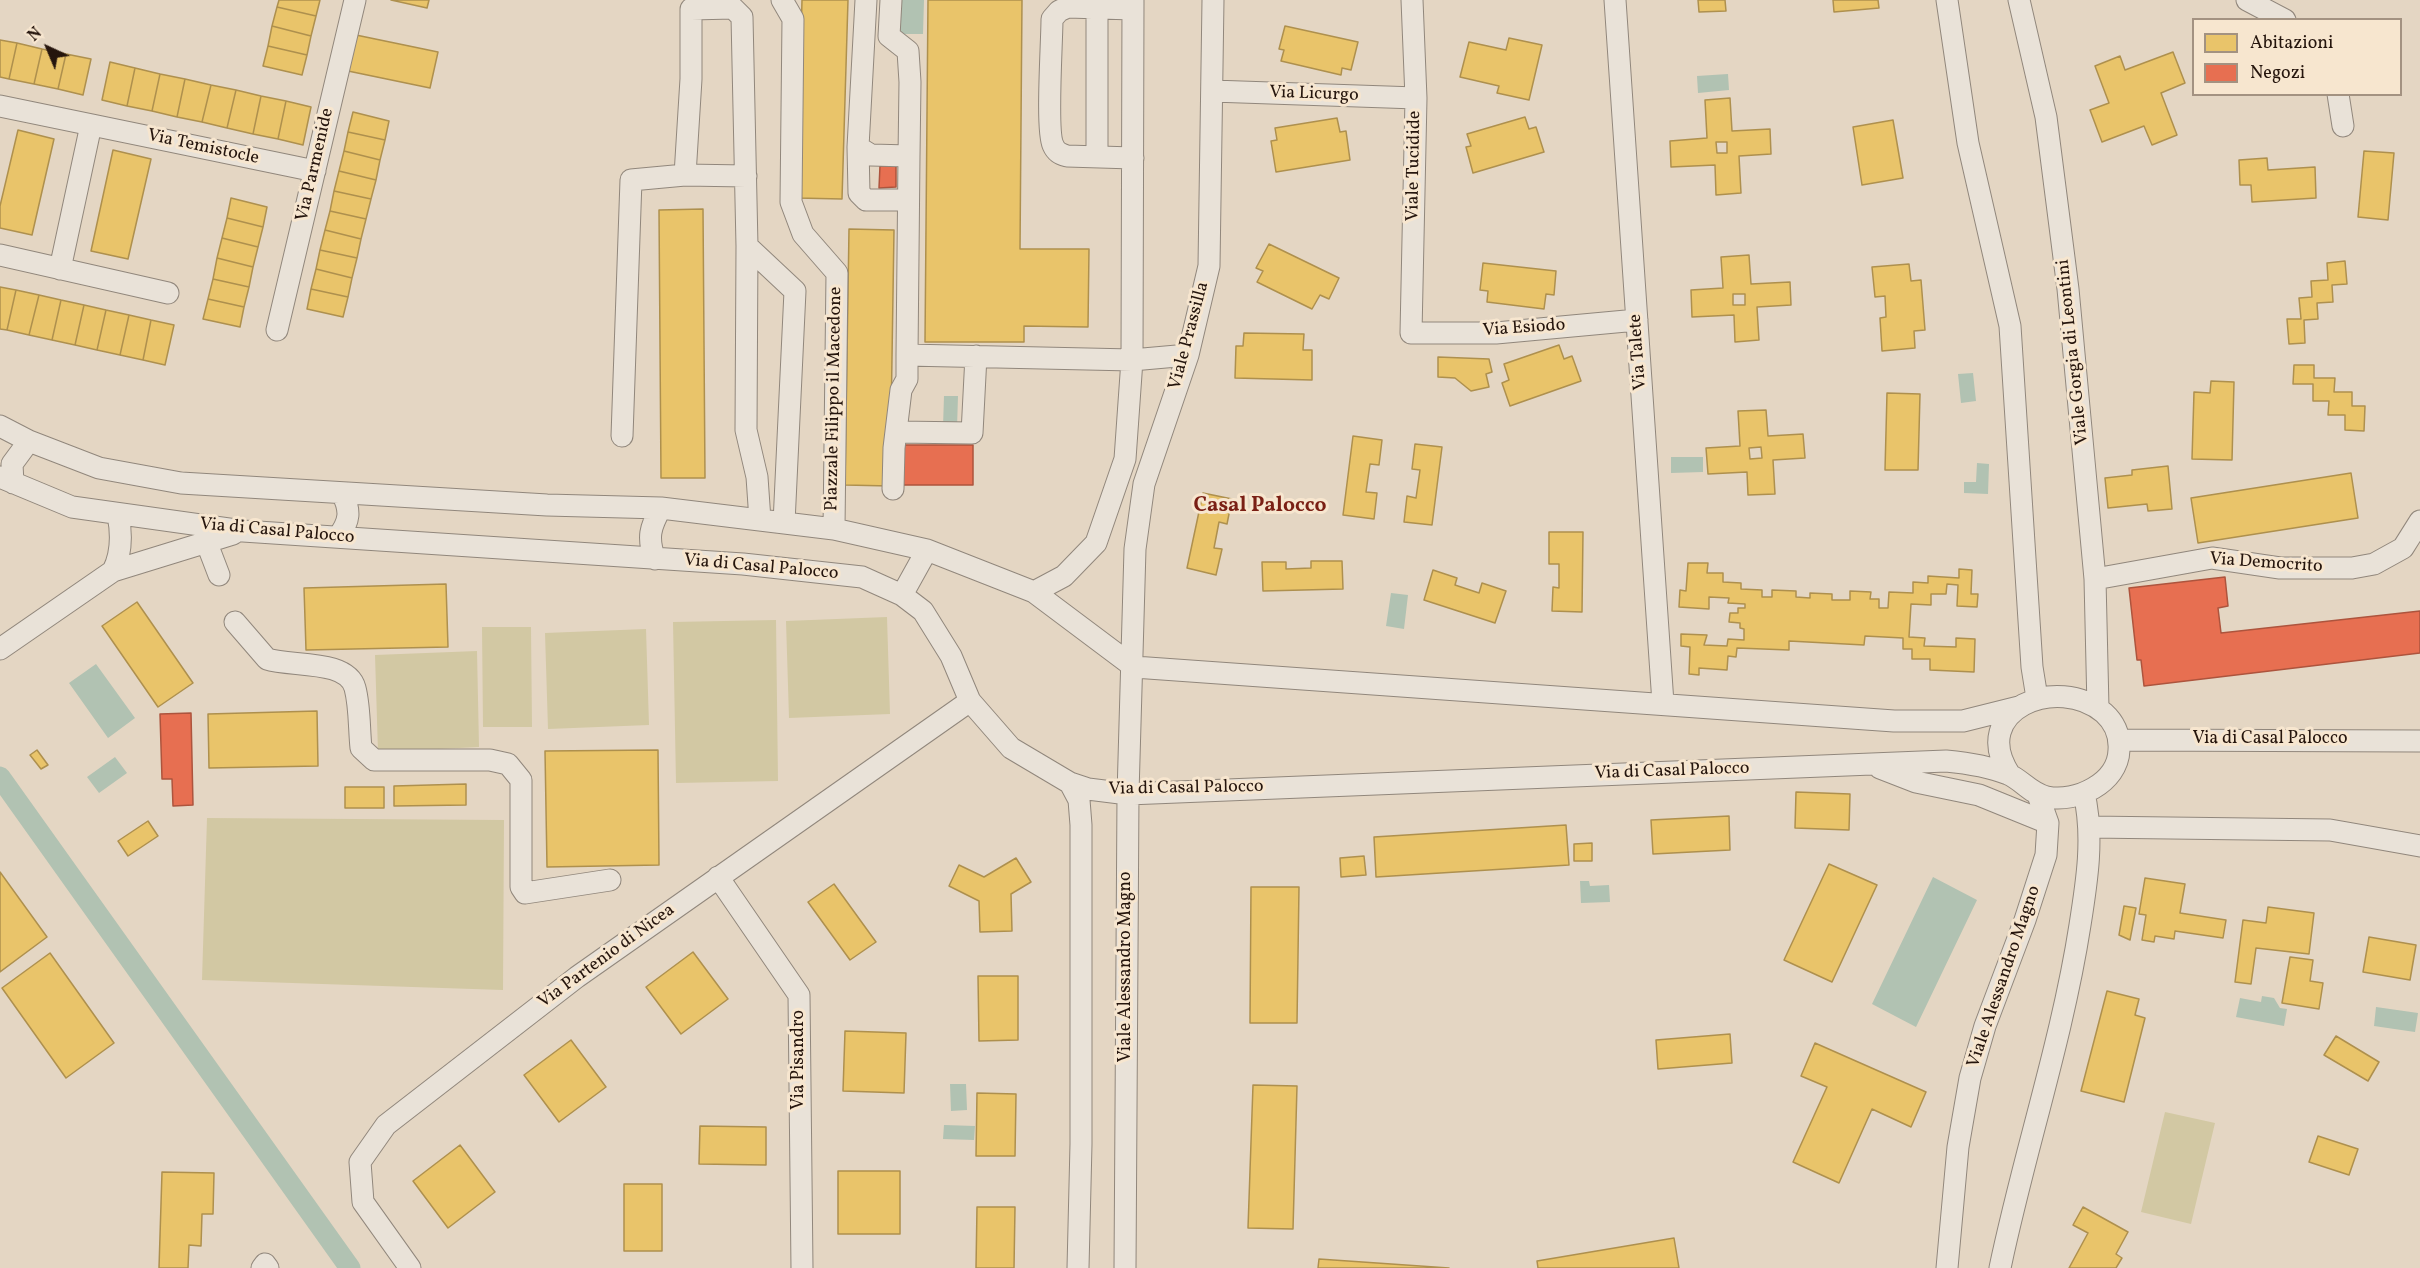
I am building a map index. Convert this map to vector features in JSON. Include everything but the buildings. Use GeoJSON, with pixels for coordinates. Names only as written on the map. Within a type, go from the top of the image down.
{"type":"FeatureCollection","features":[{"type":"Feature","properties":{"kind":"street","name":"Via Parmenide"},"geometry":{"type":"LineString","coordinates":[[277,330],[355,0]]}},
{"type":"Feature","properties":{"kind":"street","name":"Piazzale Filippo il Macedone"},"geometry":{"type":"LineString","coordinates":[[782,0],[793,18],[791,202],[802,234],[837,273],[834,529]]}},
{"type":"Feature","properties":{"kind":"street"},"geometry":{"type":"LineString","coordinates":[[866,0],[858,147],[859,193],[866,200],[909,200]]}},
{"type":"Feature","properties":{"kind":"street"},"geometry":{"type":"LineString","coordinates":[[891,0],[890,36],[908,51],[910,82],[907,379],[901,390],[893,489]]}},
{"type":"Feature","properties":{"kind":"street","name":"Viale Prassilla"},"geometry":{"type":"LineString","coordinates":[[1134,667],[1136,549],[1144,484],[1188,356],[1209,266],[1213,0]]}},
{"type":"Feature","properties":{"kind":"street","name":"Viale Tucidide"},"geometry":{"type":"LineString","coordinates":[[1411,333],[1416,98],[1413,0]]}},
{"type":"Feature","properties":{"kind":"street","name":"Via Talete"},"geometry":{"type":"LineString","coordinates":[[1615,0],[1663,703]]}},
{"type":"Feature","properties":{"kind":"street"},"geometry":{"type":"LineString","coordinates":[[1947,0],[1968,143],[2010,326],[2032,667],[2028,703],[2006,720],[1999,736],[2000,757],[2010,775]]}},
{"type":"Feature","properties":{"kind":"street","name":"Viale Gorgia di Leontini"},"geometry":{"type":"LineString","coordinates":[[2019,0],[2046,117],[2070,300],[2095,579],[2097,708]]}},
{"type":"Feature","properties":{"kind":"street"},"geometry":{"type":"LineString","coordinates":[[2247,0],[2281,18]]}},
{"type":"Feature","properties":{"kind":"street"},"geometry":{"type":"LineString","coordinates":[[1034,592],[1064,576],[1096,543],[1125,459],[1132,360],[1133,158],[1133,4],[1096,8],[1068,7],[1059,11],[1052,20],[1052,144],[1058,153],[1067,156],[1133,158]]}},
{"type":"Feature","properties":{"kind":"street"},"geometry":{"type":"LineString","coordinates":[[685,175],[691,79],[691,5],[733,8],[742,17],[747,246],[746,430],[757,477],[760,520]]}},
{"type":"Feature","properties":{"kind":"street"},"geometry":{"type":"LineString","coordinates":[[1096,8],[1097,156]]}},
{"type":"Feature","properties":{"kind":"street","name":"Via Licurgo"},"geometry":{"type":"LineString","coordinates":[[1212,91],[1416,98]]}},
{"type":"Feature","properties":{"kind":"street"},"geometry":{"type":"LineString","coordinates":[[2338,96],[2343,126]]}},
{"type":"Feature","properties":{"kind":"street","name":"Via Temistocle"},"geometry":{"type":"LineString","coordinates":[[0,106],[315,171]]}},
{"type":"Feature","properties":{"kind":"street"},"geometry":{"type":"LineString","coordinates":[[60,269],[91,125]]}},
{"type":"Feature","properties":{"kind":"street"},"geometry":{"type":"LineString","coordinates":[[858,147],[871,156],[909,156]]}},
{"type":"Feature","properties":{"kind":"street"},"geometry":{"type":"LineString","coordinates":[[621,436],[631,180],[685,175],[746,176]]}},
{"type":"Feature","properties":{"kind":"street"},"geometry":{"type":"LineString","coordinates":[[747,246],[795,291],[784,523]]}},
{"type":"Feature","properties":{"kind":"street"},"geometry":{"type":"LineString","coordinates":[[0,255],[168,293]]}},
{"type":"Feature","properties":{"kind":"street","name":"Via Esiodo"},"geometry":{"type":"LineString","coordinates":[[1411,333],[1496,333],[1637,320]]}},
{"type":"Feature","properties":{"kind":"street"},"geometry":{"type":"LineString","coordinates":[[907,355],[1132,360],[1188,356]]}},
{"type":"Feature","properties":{"kind":"street"},"geometry":{"type":"LineString","coordinates":[[897,432],[972,434],[976,356]]}},
{"type":"Feature","properties":{"kind":"street"},"geometry":{"type":"LineString","coordinates":[[0,426],[28,441],[99,468],[181,483],[547,505],[661,508],[834,529],[927,550],[1034,592],[1134,667],[1893,721],[1963,721],[2028,703],[2067,697],[2097,708],[2111,720],[2119,740],[2119,755],[2114,768],[2102,781],[2084,793],[2062,798],[2038,795]]}},
{"type":"Feature","properties":{"kind":"street"},"geometry":{"type":"LineString","coordinates":[[7,480],[12,464],[28,441]]}},
{"type":"Feature","properties":{"kind":"street","name":"Via di Casal Palocco"},"geometry":{"type":"LineString","coordinates":[[7,480],[72,507],[243,531],[743,564],[862,577],[902,595],[923,611],[951,656],[970,701],[1011,748],[1070,783],[1088,789],[1128,794],[1954,762],[1972,763],[2010,775],[2038,795]]}},
{"type":"Feature","properties":{"kind":"street"},"geometry":{"type":"LineString","coordinates":[[338,537],[348,524],[349,508],[342,493]]}},
{"type":"Feature","properties":{"kind":"street"},"geometry":{"type":"LineString","coordinates":[[655,559],[649,543],[650,527],[661,508]]}},
{"type":"Feature","properties":{"kind":"street"},"geometry":{"type":"LineString","coordinates":[[113,571],[120,558],[121,531],[118,515]]}},
{"type":"Feature","properties":{"kind":"street","name":"Via Democrito"},"geometry":{"type":"LineString","coordinates":[[2095,579],[2212,558],[2280,568],[2352,568],[2374,564],[2403,548],[2420,521]]}},
{"type":"Feature","properties":{"kind":"street"},"geometry":{"type":"LineString","coordinates":[[0,650],[113,571],[243,531]]}},
{"type":"Feature","properties":{"kind":"street"},"geometry":{"type":"LineString","coordinates":[[206,541],[219,575]]}},
{"type":"Feature","properties":{"kind":"street"},"geometry":{"type":"LineString","coordinates":[[902,595],[927,550]]}},
{"type":"Feature","properties":{"kind":"street"},"geometry":{"type":"LineString","coordinates":[[235,622],[267,659],[337,669],[347,676],[355,690],[361,748],[374,760],[490,760],[508,764],[520,780],[521,887],[525,893],[610,880]]}},
{"type":"Feature","properties":{"kind":"street","name":"Viale Alessandro Magno"},"geometry":{"type":"LineString","coordinates":[[1125,1268],[1128,794],[1134,667]]}},
{"type":"Feature","properties":{"kind":"street","name":"Via Partenio di Nicea"},"geometry":{"type":"LineString","coordinates":[[410,1268],[363,1202],[360,1162],[386,1125],[577,977],[970,701]]}},
{"type":"Feature","properties":{"kind":"street","name":"Via di Casal Palocco"},"geometry":{"type":"LineString","coordinates":[[2119,740],[2420,741]]}},
{"type":"Feature","properties":{"kind":"street"},"geometry":{"type":"LineString","coordinates":[[1871,764],[1916,782],[1979,795],[2048,823]]}},
{"type":"Feature","properties":{"kind":"street"},"geometry":{"type":"LineString","coordinates":[[1070,783],[1078,800],[1081,825],[1081,1144],[1078,1268]]}},
{"type":"Feature","properties":{"kind":"street"},"geometry":{"type":"LineString","coordinates":[[2000,1268],[2070,983],[2087,869],[2090,827],[2084,793]]}},
{"type":"Feature","properties":{"kind":"street","name":"Viale Alessandro Magno"},"geometry":{"type":"LineString","coordinates":[[1947,1268],[1958,1147],[1970,1078],[1985,1026],[2025,920],[2046,855],[2048,823],[2038,795]]}},
{"type":"Feature","properties":{"kind":"street"},"geometry":{"type":"LineString","coordinates":[[2090,827],[2330,830],[2420,846]]}},
{"type":"Feature","properties":{"kind":"street","name":"Via Pisandro"},"geometry":{"type":"LineString","coordinates":[[718,877],[800,995],[802,1268]]}},
{"type":"Feature","properties":{"kind":"shaded area"},"geometry":{"type":"Polygon","coordinates":[[[899,0],[924,0],[923,34],[898,34],[899,0]]]}},
{"type":"Feature","properties":{"kind":"shaded area"},"geometry":{"type":"Polygon","coordinates":[[[1728,74],[1729,90],[1698,93],[1697,76],[1728,74]]]}},
{"type":"Feature","properties":{"kind":"shaded area"},"geometry":{"type":"Polygon","coordinates":[[[1973,373],[1976,401],[1961,403],[1958,374],[1973,373]]]}},
{"type":"Feature","properties":{"kind":"shaded area"},"geometry":{"type":"Polygon","coordinates":[[[944,396],[958,396],[957,428],[943,427],[944,396]]]}},
{"type":"Feature","properties":{"kind":"shaded area"},"geometry":{"type":"Polygon","coordinates":[[[1671,457],[1703,457],[1703,472],[1671,473],[1671,457]]]}},
{"type":"Feature","properties":{"kind":"shaded area"},"geometry":{"type":"Polygon","coordinates":[[[1977,463],[1989,464],[1988,494],[1964,493],[1964,482],[1976,482],[1977,463]]]}},
{"type":"Feature","properties":{"kind":"shaded area"},"geometry":{"type":"Polygon","coordinates":[[[1391,593],[1408,595],[1404,629],[1386,626],[1391,593]]]}},
{"type":"Feature","properties":{"kind":"shaded area"},"geometry":{"type":"Polygon","coordinates":[[[887,617],[890,714],[789,718],[786,621],[887,617]]]}},
{"type":"Feature","properties":{"kind":"shaded area"},"geometry":{"type":"Polygon","coordinates":[[[776,620],[778,781],[676,783],[673,622],[776,620]]]}},
{"type":"Feature","properties":{"kind":"shaded area"},"geometry":{"type":"Polygon","coordinates":[[[482,627],[531,627],[532,727],[483,727],[482,627]]]}},
{"type":"Feature","properties":{"kind":"shaded area"},"geometry":{"type":"Polygon","coordinates":[[[646,629],[649,725],[548,729],[545,633],[646,629]]]}},
{"type":"Feature","properties":{"kind":"shaded area"},"geometry":{"type":"Polygon","coordinates":[[[477,651],[479,747],[378,752],[375,655],[477,651]]]}},
{"type":"Feature","properties":{"kind":"shaded area"},"geometry":{"type":"Polygon","coordinates":[[[96,664],[135,718],[108,738],[69,683],[96,664]]]}},
{"type":"Feature","properties":{"kind":"shaded area"},"geometry":{"type":"Polygon","coordinates":[[[115,757],[127,773],[99,793],[87,777],[115,757]]]}},
{"type":"Feature","properties":{"kind":"shaded area"},"geometry":{"type":"Polygon","coordinates":[[[207,818],[504,820],[503,990],[202,980],[207,818]]]}},
{"type":"Feature","properties":{"kind":"shaded area"},"geometry":{"type":"Polygon","coordinates":[[[1933,877],[1977,900],[1916,1027],[1872,1004],[1933,877]]]}},
{"type":"Feature","properties":{"kind":"shaded area"},"geometry":{"type":"Polygon","coordinates":[[[1580,881],[1589,881],[1590,886],[1609,885],[1610,902],[1581,903],[1580,881]]]}},
{"type":"Feature","properties":{"kind":"shaded area"},"geometry":{"type":"Polygon","coordinates":[[[2262,996],[2274,998],[2280,1008],[2287,1009],[2284,1026],[2236,1017],[2240,998],[2261,1002],[2262,996]]]}},
{"type":"Feature","properties":{"kind":"shaded area"},"geometry":{"type":"Polygon","coordinates":[[[2376,1007],[2418,1013],[2415,1032],[2374,1026],[2376,1007]]]}},
{"type":"Feature","properties":{"kind":"shaded area"},"geometry":{"type":"Polygon","coordinates":[[[950,1084],[966,1084],[967,1110],[951,1111],[950,1084]]]}},
{"type":"Feature","properties":{"kind":"shaded area"},"geometry":{"type":"Polygon","coordinates":[[[2165,1112],[2215,1123],[2191,1224],[2141,1212],[2165,1112]]]}},
{"type":"Feature","properties":{"kind":"shaded area"},"geometry":{"type":"Polygon","coordinates":[[[944,1125],[975,1126],[974,1140],[943,1139],[944,1125]]]}},
{"type":"Feature","properties":{"kind":"waterway"},"geometry":{"type":"LineString","coordinates":[[0,777],[350,1268]]}},
{"type":"Feature","properties":{"kind":"district","name":"Casal Palocco"},"geometry":{"type":"Point","coordinates":[1260,507]}}]}
